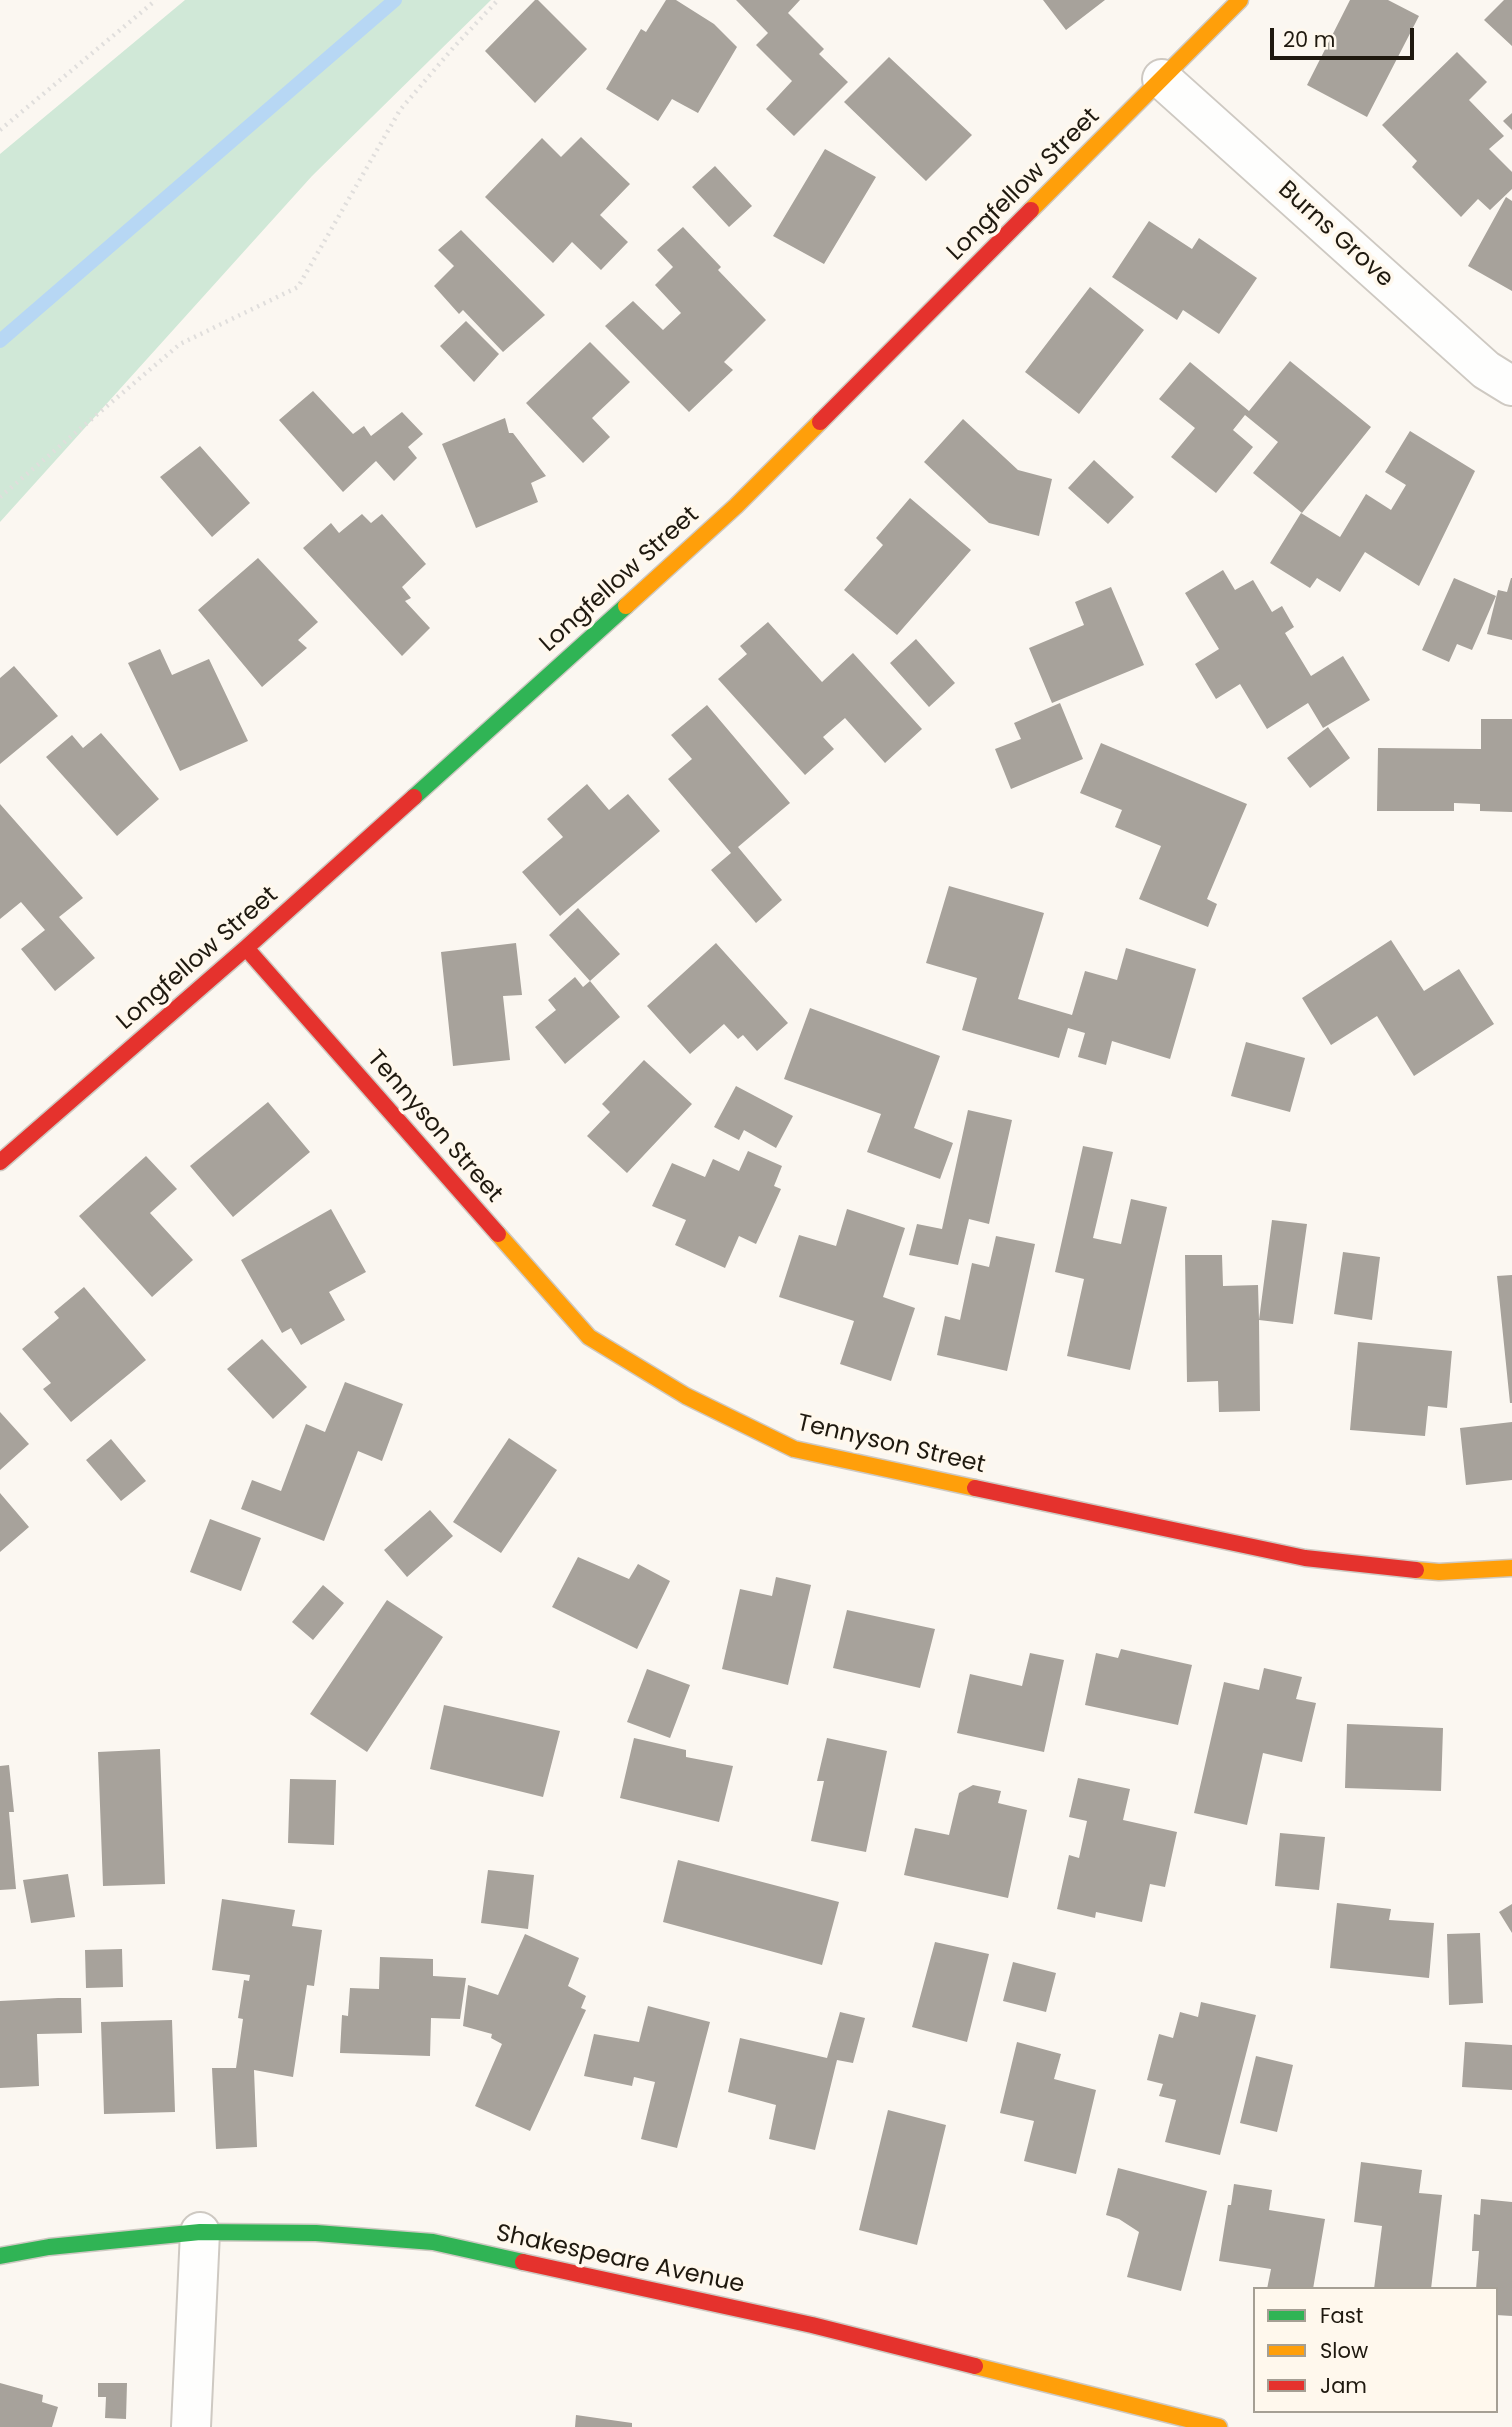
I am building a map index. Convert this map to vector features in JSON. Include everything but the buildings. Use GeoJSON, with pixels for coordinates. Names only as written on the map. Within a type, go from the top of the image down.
{"type":"FeatureCollection","features":[{"type":"Feature","properties":{"kind":"street","name":"Longfellow Street"},"geometry":{"type":"LineString","coordinates":[[0,1162],[246,948],[736,506],[1240,0]]}},
{"type":"Feature","properties":{"kind":"street","name":"Burns Grove"},"geometry":{"type":"LineString","coordinates":[[1162,79],[1486,370],[1512,386]]}},
{"type":"Feature","properties":{"kind":"street","name":"Tennyson Street"},"geometry":{"type":"LineString","coordinates":[[246,948],[589,1337],[685,1396],[794,1449],[1305,1558],[1439,1572],[1512,1568]]}},
{"type":"Feature","properties":{"kind":"street","name":"Shakespeare Avenue"},"geometry":{"type":"LineString","coordinates":[[0,2256],[49,2246],[200,2232],[316,2233],[433,2242],[812,2325],[1219,2427]]}},
{"type":"Feature","properties":{"kind":"street"},"geometry":{"type":"LineString","coordinates":[[191,2427],[200,2232]]}},
{"type":"Feature","properties":{"kind":"path"},"geometry":{"type":"LineString","coordinates":[[0,130],[156,0]]}},
{"type":"Feature","properties":{"kind":"path"},"geometry":{"type":"LineString","coordinates":[[0,496],[180,344],[298,287],[400,110],[498,0]]}},
{"type":"Feature","properties":{"kind":"green space"},"geometry":{"type":"Polygon","coordinates":[[[185,0],[491,0],[312,176],[0,522],[0,154],[185,0]]]}},
{"type":"Feature","properties":{"kind":"waterway"},"geometry":{"type":"LineString","coordinates":[[0,341],[395,0]]}},
{"type":"Feature","properties":{"kind":"traffic: fast"},"geometry":{"type":"LineString","coordinates":[[414,797],[626,606]]}},
{"type":"Feature","properties":{"kind":"traffic: fast"},"geometry":{"type":"LineString","coordinates":[[0,2256],[49,2247],[200,2232],[316,2233],[433,2242],[523,2262]]}},
{"type":"Feature","properties":{"kind":"traffic: slow"},"geometry":{"type":"LineString","coordinates":[[1031,210],[1240,0]]}},
{"type":"Feature","properties":{"kind":"traffic: slow"},"geometry":{"type":"LineString","coordinates":[[626,606],[736,506],[820,422]]}},
{"type":"Feature","properties":{"kind":"traffic: slow"},"geometry":{"type":"LineString","coordinates":[[498,1234],[589,1337],[686,1396],[794,1449],[975,1488]]}},
{"type":"Feature","properties":{"kind":"traffic: slow"},"geometry":{"type":"LineString","coordinates":[[1416,1570],[1439,1572],[1512,1568]]}},
{"type":"Feature","properties":{"kind":"traffic: slow"},"geometry":{"type":"LineString","coordinates":[[975,2366],[1219,2427]]}},
{"type":"Feature","properties":{"kind":"traffic: jam"},"geometry":{"type":"LineString","coordinates":[[820,422],[1031,210]]}},
{"type":"Feature","properties":{"kind":"traffic: jam"},"geometry":{"type":"LineString","coordinates":[[0,1162],[246,948],[414,797]]}},
{"type":"Feature","properties":{"kind":"traffic: jam"},"geometry":{"type":"LineString","coordinates":[[246,948],[498,1234]]}},
{"type":"Feature","properties":{"kind":"traffic: jam"},"geometry":{"type":"LineString","coordinates":[[975,1488],[1305,1558],[1416,1570]]}},
{"type":"Feature","properties":{"kind":"traffic: jam"},"geometry":{"type":"LineString","coordinates":[[523,2262],[812,2325],[975,2366]]}}]}
